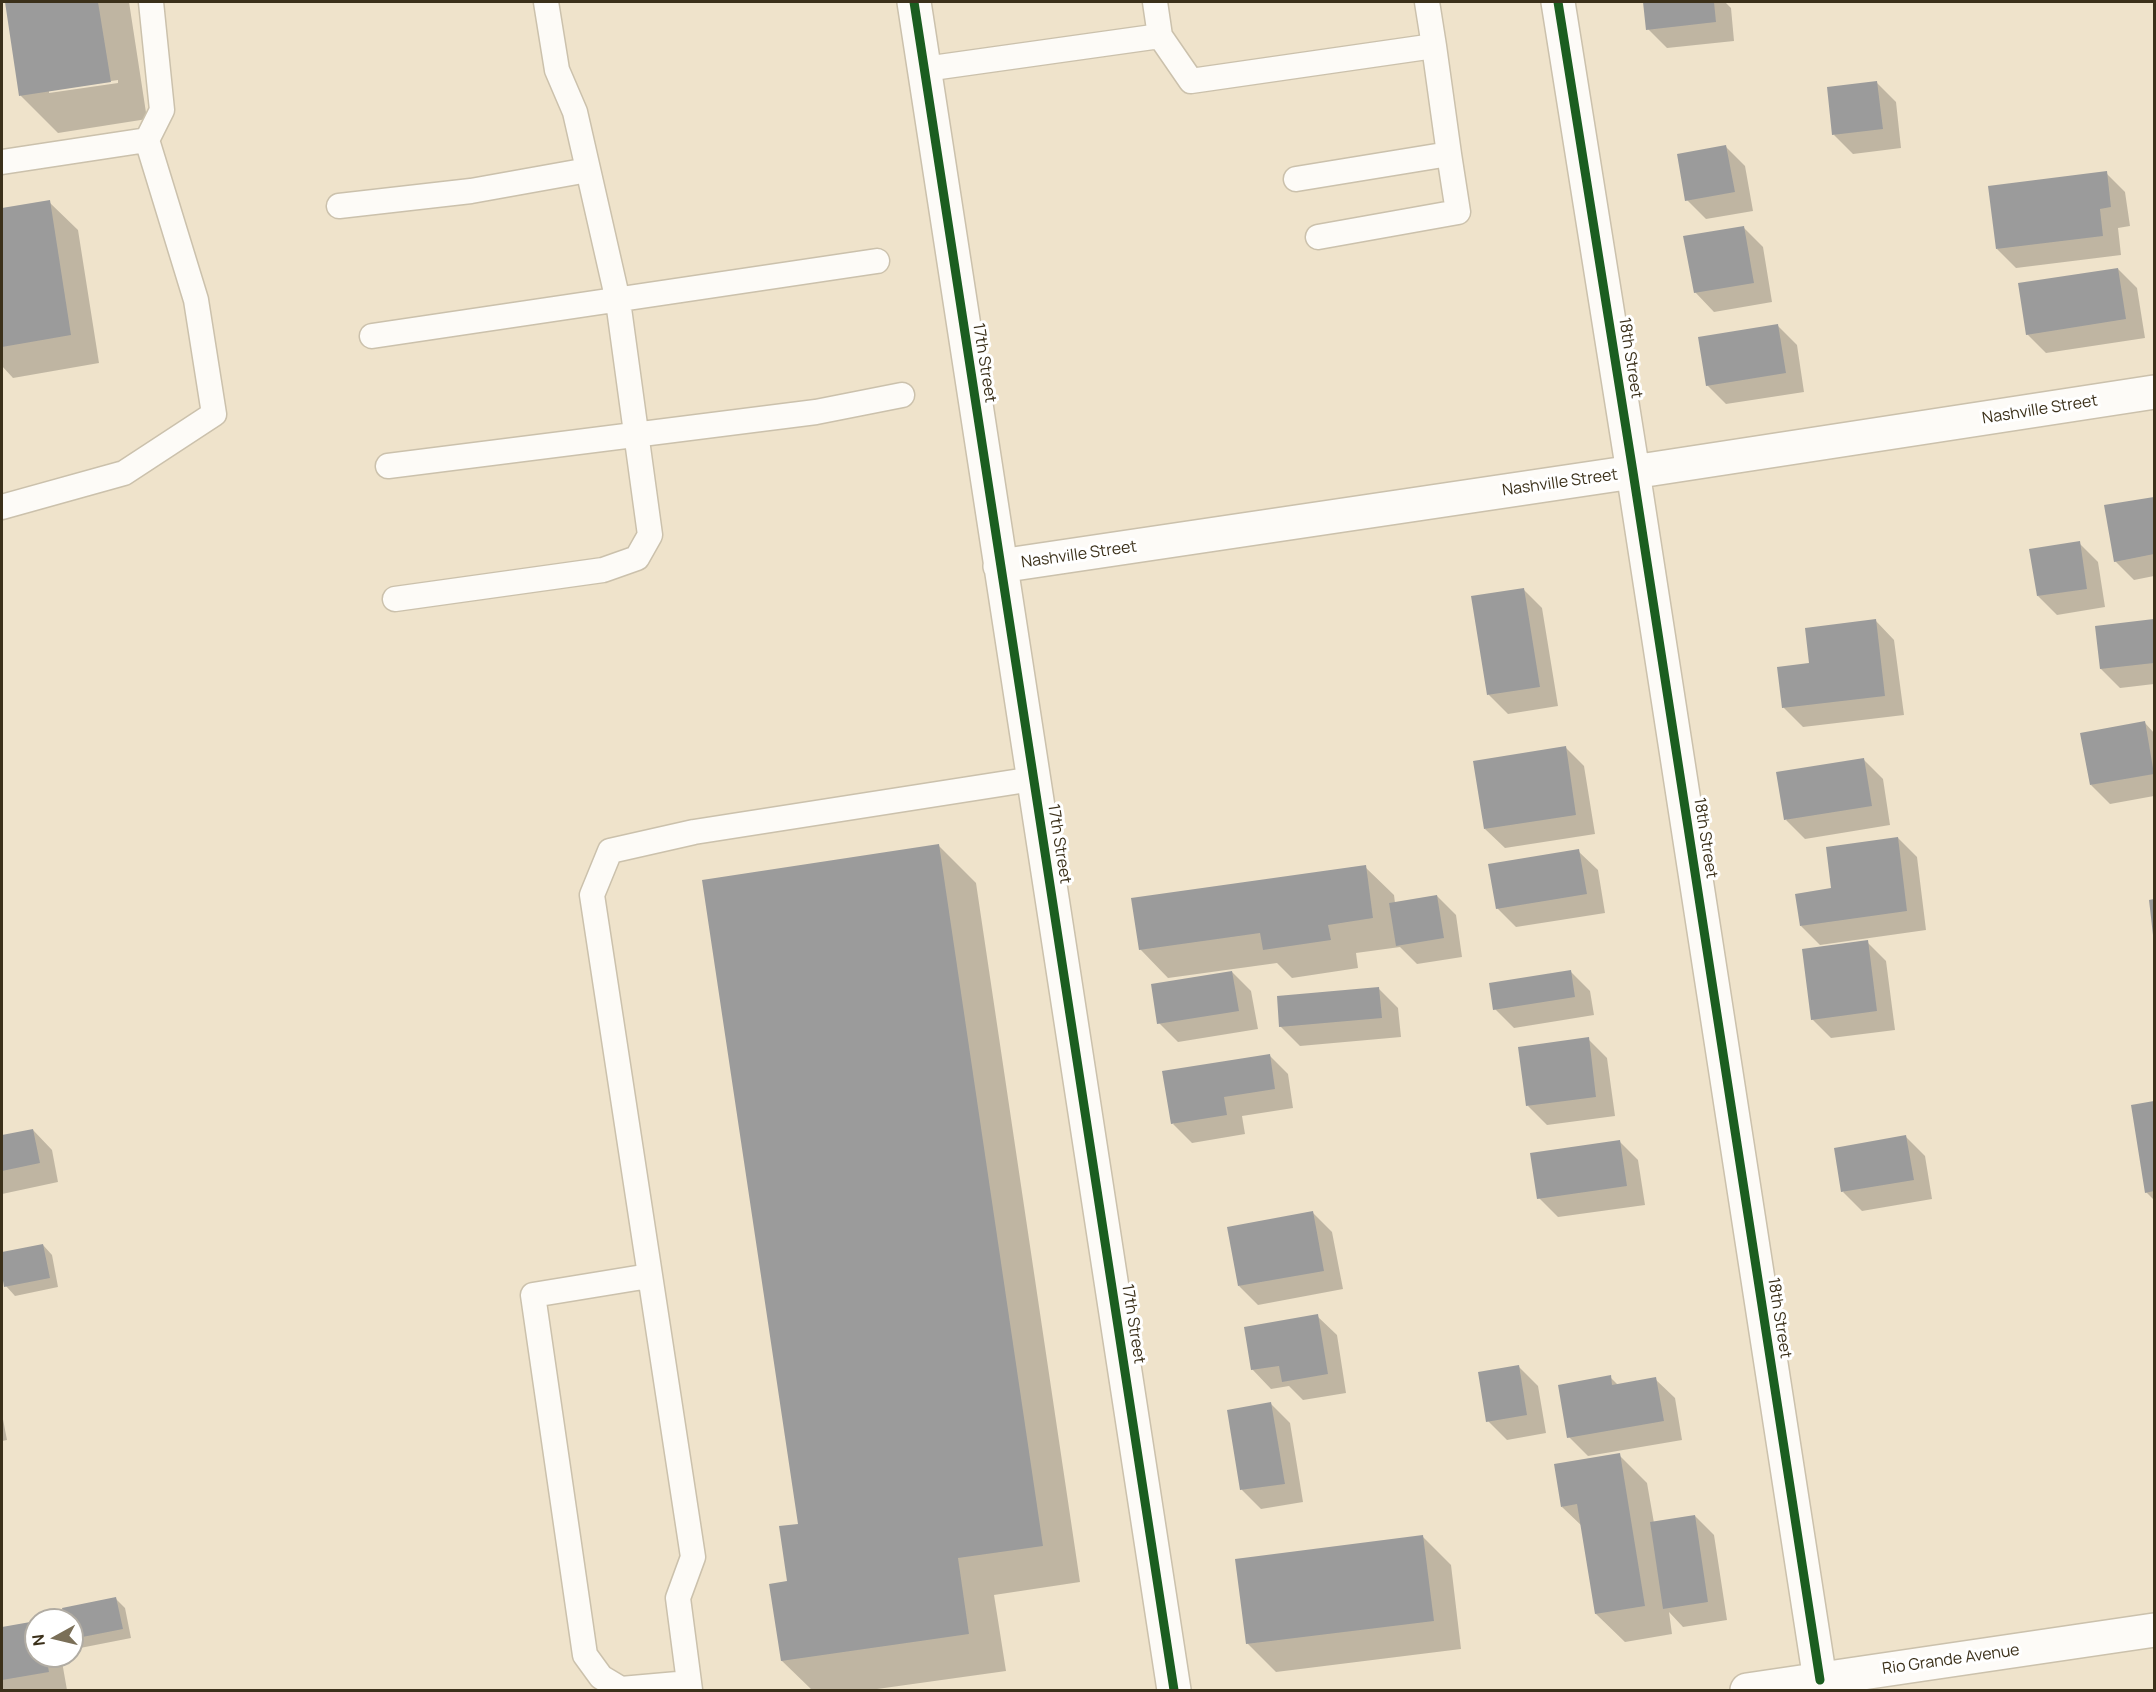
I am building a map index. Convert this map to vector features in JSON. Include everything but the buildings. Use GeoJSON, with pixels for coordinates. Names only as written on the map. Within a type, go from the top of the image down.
{"type":"FeatureCollection","features":[{"type":"Feature","properties":{"kind":"street","name":"17th Street"},"geometry":{"type":"LineString","coordinates":[[914,2],[1174,1690]]}},
{"type":"Feature","properties":{"kind":"street","name":"18th Street"},"geometry":{"type":"LineString","coordinates":[[1558,2],[1634,472],[1820,1680]]}},
{"type":"Feature","properties":{"kind":"street","name":"Nashville Street"},"geometry":{"type":"LineString","coordinates":[[1000,566],[2154,392]]}},
{"type":"Feature","properties":{"kind":"street","name":"Rio Grande Avenue"},"geometry":{"type":"LineString","coordinates":[[1746,1690],[2154,1630]]}},
{"type":"Feature","properties":{"kind":"lane"},"geometry":{"type":"LineString","coordinates":[[2,507],[124,473],[213,414],[196,300],[147,140],[162,110],[151,2]]}},
{"type":"Feature","properties":{"kind":"lane"},"geometry":{"type":"LineString","coordinates":[[395,599],[603,570],[637,558],[650,535],[618,301],[575,112],[557,70],[546,2]]}},
{"type":"Feature","properties":{"kind":"lane"},"geometry":{"type":"LineString","coordinates":[[1155,2],[1160,36],[1191,81],[1434,46]]}},
{"type":"Feature","properties":{"kind":"lane"},"geometry":{"type":"LineString","coordinates":[[1318,237],[1458,212],[1428,2]]}},
{"type":"Feature","properties":{"kind":"lane"},"geometry":{"type":"LineString","coordinates":[[925,69],[1160,36]]}},
{"type":"Feature","properties":{"kind":"lane"},"geometry":{"type":"LineString","coordinates":[[2,162],[147,140]]}},
{"type":"Feature","properties":{"kind":"lane"},"geometry":{"type":"LineString","coordinates":[[1296,179],[1449,154]]}},
{"type":"Feature","properties":{"kind":"lane"},"geometry":{"type":"LineString","coordinates":[[339,206],[471,191],[588,170]]}},
{"type":"Feature","properties":{"kind":"lane"},"geometry":{"type":"LineString","coordinates":[[372,336],[877,261]]}},
{"type":"Feature","properties":{"kind":"lane"},"geometry":{"type":"LineString","coordinates":[[388,466],[816,412],[902,395]]}},
{"type":"Feature","properties":{"kind":"lane"},"geometry":{"type":"LineString","coordinates":[[649,1276],[533,1295],[585,1655],[601,1677],[621,1689],[690,1687],[678,1598],[693,1557],[592,896],[610,851],[694,832],[1034,779]]}},
{"type":"Feature","properties":{"kind":"cycle path"},"geometry":{"type":"LineString","coordinates":[[914,2],[1174,1690]]}},
{"type":"Feature","properties":{"kind":"cycle path"},"geometry":{"type":"LineString","coordinates":[[1558,2],[1820,1680]]}}]}
